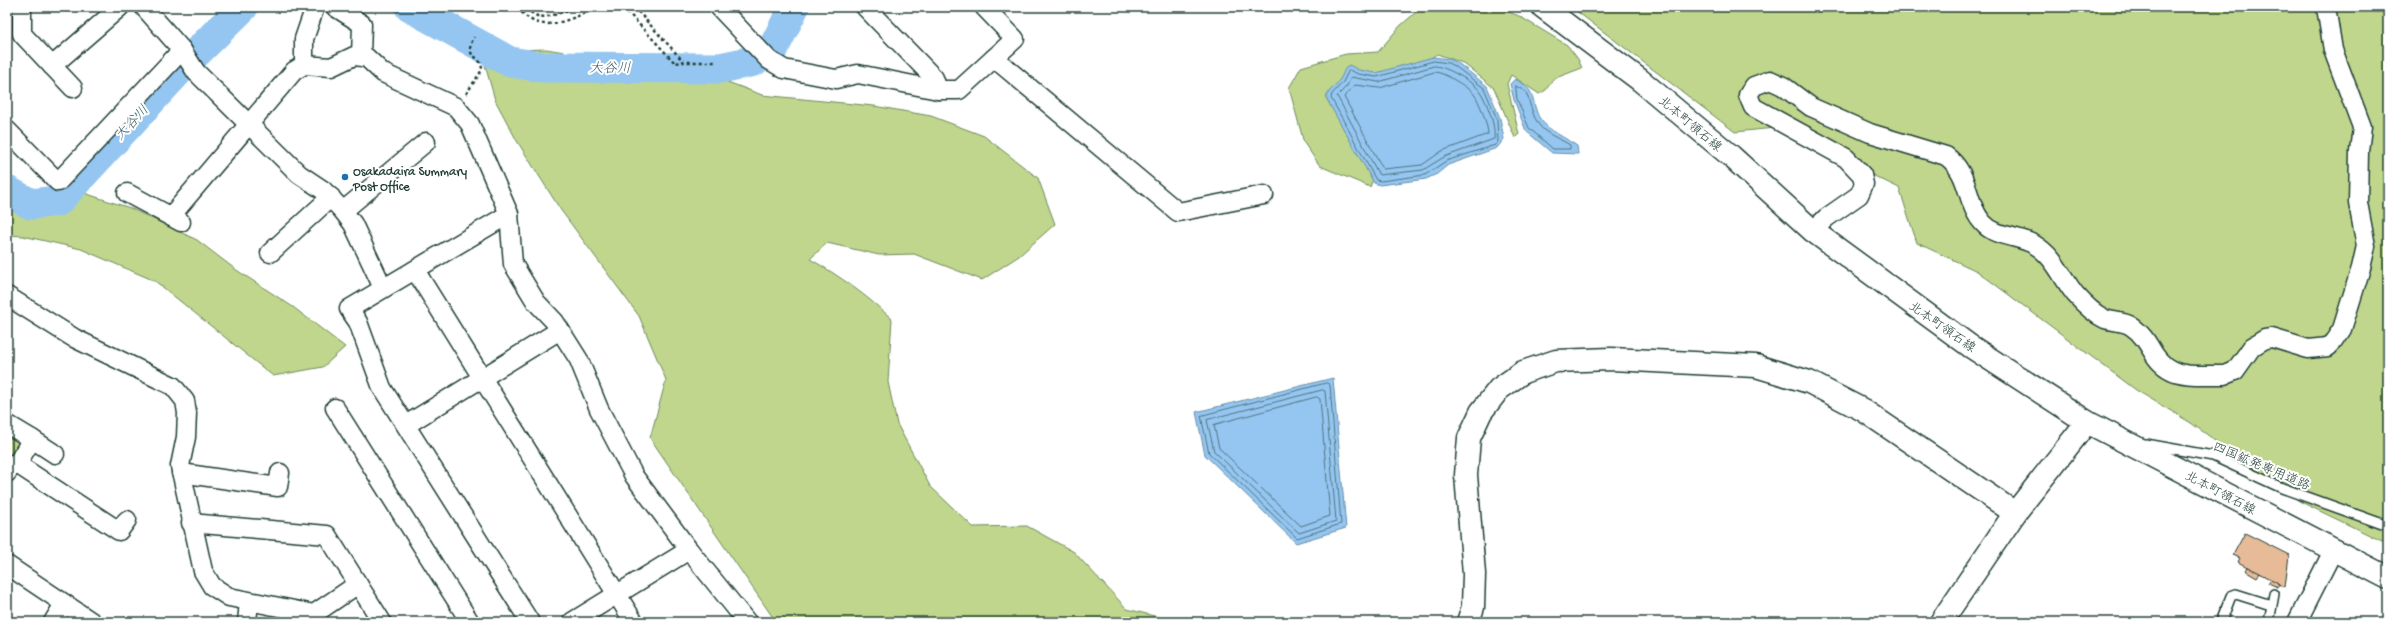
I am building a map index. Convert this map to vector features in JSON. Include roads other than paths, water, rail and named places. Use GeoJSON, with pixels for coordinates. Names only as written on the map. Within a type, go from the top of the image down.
{"type":"FeatureCollection","features":[{"type":"Feature","properties":{"kind":"street"},"geometry":{"type":"LineString","coordinates":[[22,7],[22,34],[73,88]]}},
{"type":"Feature","properties":{"kind":"street"},"geometry":{"type":"LineString","coordinates":[[52,66],[120,7]]}},
{"type":"Feature","properties":{"kind":"street"},"geometry":{"type":"LineString","coordinates":[[144,7],[189,59],[250,124],[299,174],[330,197],[343,211],[353,224],[383,288]]}},
{"type":"Feature","properties":{"kind":"street"},"geometry":{"type":"LineString","coordinates":[[304,65],[304,39],[315,7]]}},
{"type":"Feature","properties":{"kind":"street"},"geometry":{"type":"LineString","coordinates":[[335,7],[362,24],[361,57]]}},
{"type":"Feature","properties":{"kind":"street"},"geometry":{"type":"LineString","coordinates":[[719,7],[764,55],[784,69],[836,79],[858,74],[938,90],[959,90],[1015,39],[984,7]]}},
{"type":"Feature","properties":{"kind":"street"},"geometry":{"type":"LineString","coordinates":[[865,7],[934,78],[938,90]]}},
{"type":"Feature","properties":{"kind":"street","name":"北本町領石線"},"geometry":{"type":"LineString","coordinates":[[1543,7],[1640,80],[1730,156],[1813,232],[1964,341],[2087,422],[2388,578]]}},
{"type":"Feature","properties":{"kind":"street"},"geometry":{"type":"LineString","coordinates":[[1813,232],[1826,218],[1859,194],[1864,184],[1862,175],[1846,158],[1753,107],[1748,95],[1754,86],[1761,82],[1770,80],[1783,86],[1812,107],[1870,133],[1932,151],[1946,156],[1956,163],[1964,177],[1979,219],[1989,229],[2035,245],[2052,260],[2086,305],[2105,318],[2127,324],[2138,332],[2158,360],[2170,371],[2180,374],[2225,375],[2232,373],[2238,368],[2252,347],[2265,339],[2272,338],[2308,349],[2328,347],[2334,342],[2342,329],[2361,268],[2366,246],[2358,203],[2359,151],[2362,127],[2333,50],[2326,7]]}},
{"type":"Feature","properties":{"kind":"street"},"geometry":{"type":"LineString","coordinates":[[126,193],[176,219],[250,124],[294,71],[304,65],[331,66],[354,56],[366,57],[383,73],[456,107],[470,124],[509,214],[513,264],[536,302],[560,330],[579,360],[599,409],[634,476],[689,550],[747,622]]}},
{"type":"Feature","properties":{"kind":"street"},"geometry":{"type":"LineString","coordinates":[[994,58],[1178,212],[1264,195]]}},
{"type":"Feature","properties":{"kind":"street"},"geometry":{"type":"LineString","coordinates":[[7,130],[58,182],[189,59]]}},
{"type":"Feature","properties":{"kind":"street"},"geometry":{"type":"LineString","coordinates":[[343,211],[426,142]]}},
{"type":"Feature","properties":{"kind":"street"},"geometry":{"type":"LineString","coordinates":[[270,253],[330,197]]}},
{"type":"Feature","properties":{"kind":"street"},"geometry":{"type":"LineString","coordinates":[[509,214],[349,309],[358,322],[382,388],[530,622]]}},
{"type":"Feature","properties":{"kind":"street"},"geometry":{"type":"LineString","coordinates":[[415,270],[634,622]]}},
{"type":"Feature","properties":{"kind":"street"},"geometry":{"type":"LineString","coordinates":[[7,296],[74,338],[173,386],[185,401],[187,413],[186,437],[180,466],[181,474],[203,571],[212,586],[229,597],[314,614],[358,584]]}},
{"type":"Feature","properties":{"kind":"street"},"geometry":{"type":"LineString","coordinates":[[406,425],[560,330]]}},
{"type":"Feature","properties":{"kind":"street"},"geometry":{"type":"LineString","coordinates":[[1468,622],[1473,607],[1474,574],[1466,475],[1468,438],[1481,412],[1499,389],[1524,372],[1556,361],[1611,358],[1756,366],[1809,382],[1863,410],[2015,513]]}},
{"type":"Feature","properties":{"kind":"street"},"geometry":{"type":"LineString","coordinates":[[335,408],[470,622]]}},
{"type":"Feature","properties":{"kind":"street"},"geometry":{"type":"LineString","coordinates":[[1941,622],[2015,513],[2087,422]]}},
{"type":"Feature","properties":{"kind":"street"},"geometry":{"type":"LineString","coordinates":[[7,424],[55,454]]}},
{"type":"Feature","properties":{"kind":"street"},"geometry":{"type":"LineString","coordinates":[[32,440],[12,468],[119,531],[127,520]]}},
{"type":"Feature","properties":{"kind":"street"},"geometry":{"type":"LineString","coordinates":[[181,474],[278,487],[280,473]]}},
{"type":"Feature","properties":{"kind":"street"},"geometry":{"type":"LineString","coordinates":[[191,523],[327,535],[382,622]]}},
{"type":"Feature","properties":{"kind":"street"},"geometry":{"type":"LineString","coordinates":[[572,622],[689,550]]}},
{"type":"Feature","properties":{"kind":"street"},"geometry":{"type":"LineString","coordinates":[[2298,622],[2333,550]]}},
{"type":"Feature","properties":{"kind":"street"},"geometry":{"type":"LineString","coordinates":[[7,565],[92,622]]}},
{"type":"Feature","properties":{"kind":"street"},"geometry":{"type":"LineString","coordinates":[[248,602],[248,622]]}},
{"type":"Feature","properties":{"kind":"street"},"geometry":{"type":"LineString","coordinates":[[53,622],[64,604]]}},
{"type":"Feature","properties":{"kind":"lane","name":"四国鉱発専用道路"},"geometry":{"type":"LineString","coordinates":[[2123,440],[2213,456],[2282,488],[2388,526]]}},
{"type":"Feature","properties":{"kind":"lane"},"geometry":{"type":"LineString","coordinates":[[2221,622],[2231,596],[2236,594],[2271,605]]}},
{"type":"Feature","properties":{"kind":"lane"},"geometry":{"type":"LineString","coordinates":[[2269,622],[2274,594]]}},
{"type":"Feature","properties":{"kind":"water"},"geometry":{"type":"Polygon","coordinates":[[[1433,57],[1449,59],[1458,63],[1487,86],[1500,118],[1504,139],[1497,148],[1448,165],[1437,174],[1426,179],[1380,185],[1374,183],[1326,98],[1327,95],[1349,65],[1359,70],[1376,73],[1433,57]]]}},
{"type":"Feature","properties":{"kind":"water"},"geometry":{"type":"Polygon","coordinates":[[[1515,79],[1530,91],[1537,113],[1544,124],[1577,146],[1578,154],[1552,153],[1526,131],[1514,100],[1510,84],[1515,79]]]}},
{"type":"Feature","properties":{"kind":"water"},"geometry":{"type":"Polygon","coordinates":[[[1333,378],[1346,528],[1296,543],[1205,455],[1196,412],[1333,378]]]}},
{"type":"Feature","properties":{"kind":"waterway","name":"大谷川"},"geometry":{"type":"LineString","coordinates":[[7,191],[31,204],[58,201],[180,69],[243,7]]}},
{"type":"Feature","properties":{"kind":"waterway","name":"大谷川"},"geometry":{"type":"LineString","coordinates":[[410,7],[510,62],[543,67],[720,68],[754,61],[774,47],[794,7]]}},
{"type":"Feature","properties":{"kind":"place","name":"Osakadaira Summary Post Office"},"geometry":{"type":"Point","coordinates":[345,177]}}]}
